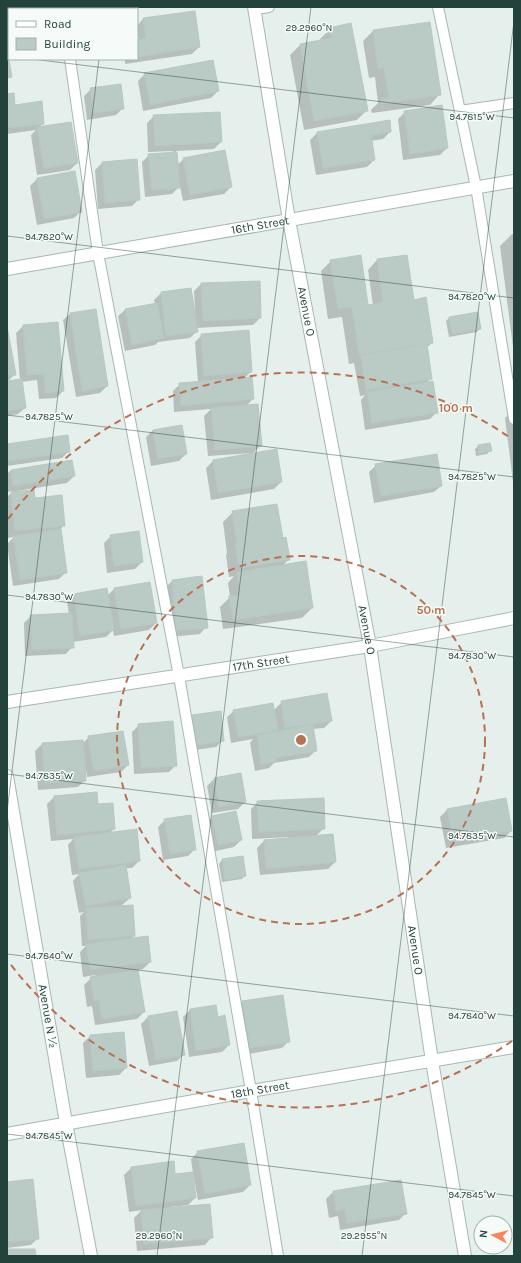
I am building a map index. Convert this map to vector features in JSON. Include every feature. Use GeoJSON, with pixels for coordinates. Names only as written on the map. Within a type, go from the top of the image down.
{"type":"FeatureCollection","features":[{"type":"Feature","properties":{"kind":"street","name":"Avenue O"},"geometry":{"type":"LineString","coordinates":[[254,8],[289,220],[370,646],[432,1061],[465,1256]]}},
{"type":"Feature","properties":{"kind":"street","name":"16th Street"},"geometry":{"type":"LineString","coordinates":[[7,269],[514,181]]}},
{"type":"Feature","properties":{"kind":"street","name":"17th Street"},"geometry":{"type":"LineString","coordinates":[[7,702],[370,646],[514,618]]}},
{"type":"Feature","properties":{"kind":"street","name":"Avenue N ½"},"geometry":{"type":"LineString","coordinates":[[7,776],[90,1256]]}},
{"type":"Feature","properties":{"kind":"street","name":"18th Street"},"geometry":{"type":"LineString","coordinates":[[7,1134],[514,1047]]}},
{"type":"Feature","properties":{"kind":"lane"},"geometry":{"type":"LineString","coordinates":[[254,8],[269,7]]}},
{"type":"Feature","properties":{"kind":"lane"},"geometry":{"type":"LineString","coordinates":[[438,7],[476,188],[514,419]]}},
{"type":"Feature","properties":{"kind":"lane"},"geometry":{"type":"LineString","coordinates":[[70,60],[98,252],[179,676],[278,1256]]}},
{"type":"Feature","properties":{"kind":"lane"},"geometry":{"type":"LineString","coordinates":[[460,111],[514,104]]}},
{"type":"Feature","properties":{"kind":"building"},"geometry":{"type":"Polygon","coordinates":[[[24,7],[53,7],[53,8],[24,7]]]}},
{"type":"Feature","properties":{"kind":"building"},"geometry":{"type":"Polygon","coordinates":[[[83,7],[114,8],[84,8],[83,7]]]}},
{"type":"Feature","properties":{"kind":"building"},"geometry":{"type":"Polygon","coordinates":[[[195,11],[200,47],[138,57],[138,40],[146,38],[143,18],[195,11]]]}},
{"type":"Feature","properties":{"kind":"building"},"geometry":{"type":"Polygon","coordinates":[[[430,22],[441,95],[381,104],[381,99],[389,98],[384,68],[378,69],[373,30],[430,22]]]}},
{"type":"Feature","properties":{"kind":"building"},"geometry":{"type":"Polygon","coordinates":[[[351,23],[368,111],[314,121],[300,44],[331,38],[329,28],[351,23]]]}},
{"type":"Feature","properties":{"kind":"building"},"geometry":{"type":"Polygon","coordinates":[[[7,49],[12,77],[7,78],[7,49]]]}},
{"type":"Feature","properties":{"kind":"building"},"geometry":{"type":"Polygon","coordinates":[[[213,60],[219,91],[150,105],[144,73],[213,60]]]}},
{"type":"Feature","properties":{"kind":"building"},"geometry":{"type":"Polygon","coordinates":[[[121,84],[124,109],[94,113],[90,88],[121,84]]]}},
{"type":"Feature","properties":{"kind":"building"},"geometry":{"type":"Polygon","coordinates":[[[14,93],[15,105],[42,101],[44,124],[7,128],[7,94],[14,93]]]}},
{"type":"Feature","properties":{"kind":"building"},"geometry":{"type":"Polygon","coordinates":[[[442,105],[448,148],[410,154],[404,111],[442,105]]]}},
{"type":"Feature","properties":{"kind":"building"},"geometry":{"type":"Polygon","coordinates":[[[220,112],[222,142],[155,146],[153,115],[220,112]]]}},
{"type":"Feature","properties":{"kind":"building"},"geometry":{"type":"Polygon","coordinates":[[[390,120],[391,132],[371,135],[375,160],[323,168],[317,132],[390,120]]]}},
{"type":"Feature","properties":{"kind":"building"},"geometry":{"type":"Polygon","coordinates":[[[71,122],[78,163],[44,168],[37,127],[71,122]]]}},
{"type":"Feature","properties":{"kind":"building"},"geometry":{"type":"Polygon","coordinates":[[[225,150],[232,187],[190,195],[183,158],[225,150]]]}},
{"type":"Feature","properties":{"kind":"building"},"geometry":{"type":"Polygon","coordinates":[[[177,152],[180,188],[152,190],[148,154],[177,152]]]}},
{"type":"Feature","properties":{"kind":"building"},"geometry":{"type":"Polygon","coordinates":[[[137,159],[140,200],[105,203],[102,162],[137,159]]]}},
{"type":"Feature","properties":{"kind":"building"},"geometry":{"type":"Polygon","coordinates":[[[75,171],[82,212],[44,219],[37,178],[75,171]]]}},
{"type":"Feature","properties":{"kind":"building"},"geometry":{"type":"Polygon","coordinates":[[[361,255],[368,305],[383,302],[377,259],[407,255],[414,300],[426,297],[433,343],[359,355],[352,307],[338,309],[330,260],[361,255]]]}},
{"type":"Feature","properties":{"kind":"building"},"geometry":{"type":"Polygon","coordinates":[[[260,281],[261,318],[203,321],[201,283],[260,281]]]}},
{"type":"Feature","properties":{"kind":"building"},"geometry":{"type":"Polygon","coordinates":[[[191,288],[198,332],[166,336],[161,292],[191,288]]]}},
{"type":"Feature","properties":{"kind":"building"},"geometry":{"type":"Polygon","coordinates":[[[157,303],[164,338],[132,345],[125,309],[157,303]]]}},
{"type":"Feature","properties":{"kind":"building"},"geometry":{"type":"Polygon","coordinates":[[[96,309],[108,386],[82,391],[70,313],[96,309]]]}},
{"type":"Feature","properties":{"kind":"building"},"geometry":{"type":"Polygon","coordinates":[[[478,312],[481,329],[452,334],[449,317],[478,312]]]}},
{"type":"Feature","properties":{"kind":"building"},"geometry":{"type":"Polygon","coordinates":[[[58,322],[64,391],[45,393],[44,374],[27,375],[23,325],[58,322]]]}},
{"type":"Feature","properties":{"kind":"building"},"geometry":{"type":"Polygon","coordinates":[[[7,326],[16,375],[7,376],[7,326]]]}},
{"type":"Feature","properties":{"kind":"building"},"geometry":{"type":"Polygon","coordinates":[[[249,330],[252,372],[204,376],[201,334],[249,330]]]}},
{"type":"Feature","properties":{"kind":"building"},"geometry":{"type":"Polygon","coordinates":[[[427,344],[432,379],[366,390],[361,355],[427,344]]]}},
{"type":"Feature","properties":{"kind":"building"},"geometry":{"type":"Polygon","coordinates":[[[252,377],[254,399],[181,406],[179,383],[252,377]]]}},
{"type":"Feature","properties":{"kind":"building"},"geometry":{"type":"Polygon","coordinates":[[[22,379],[26,408],[7,411],[7,381],[22,379]]]}},
{"type":"Feature","properties":{"kind":"building"},"geometry":{"type":"Polygon","coordinates":[[[433,381],[438,413],[372,423],[367,392],[433,381]]]}},
{"type":"Feature","properties":{"kind":"building"},"geometry":{"type":"Polygon","coordinates":[[[258,404],[262,446],[215,450],[211,408],[258,404]]]}},
{"type":"Feature","properties":{"kind":"building"},"geometry":{"type":"Polygon","coordinates":[[[182,425],[187,454],[158,459],[153,430],[182,425]]]}},
{"type":"Feature","properties":{"kind":"building"},"geometry":{"type":"Polygon","coordinates":[[[68,435],[70,452],[8,461],[7,444],[68,435]]]}},
{"type":"Feature","properties":{"kind":"building"},"geometry":{"type":"Polygon","coordinates":[[[490,443],[492,451],[479,453],[478,445],[490,443]]]}},
{"type":"Feature","properties":{"kind":"building"},"geometry":{"type":"Polygon","coordinates":[[[277,449],[282,482],[218,493],[213,460],[277,449]]]}},
{"type":"Feature","properties":{"kind":"building"},"geometry":{"type":"Polygon","coordinates":[[[437,454],[442,486],[381,496],[375,464],[437,454]]]}},
{"type":"Feature","properties":{"kind":"building"},"geometry":{"type":"Polygon","coordinates":[[[72,460],[75,476],[13,486],[11,470],[72,460]]]}},
{"type":"Feature","properties":{"kind":"building"},"geometry":{"type":"Polygon","coordinates":[[[34,490],[35,498],[62,495],[65,526],[15,531],[11,492],[34,490]]]}},
{"type":"Feature","properties":{"kind":"building"},"geometry":{"type":"Polygon","coordinates":[[[277,504],[283,538],[286,537],[290,560],[239,568],[232,511],[277,504]]]}},
{"type":"Feature","properties":{"kind":"building"},"geometry":{"type":"Polygon","coordinates":[[[61,529],[67,573],[20,580],[13,536],[61,529]]]}},
{"type":"Feature","properties":{"kind":"building"},"geometry":{"type":"Polygon","coordinates":[[[139,531],[143,562],[114,566],[110,535],[139,531]]]}},
{"type":"Feature","properties":{"kind":"building"},"geometry":{"type":"Polygon","coordinates":[[[306,561],[313,608],[233,620],[229,596],[241,595],[237,572],[306,561]]]}},
{"type":"Feature","properties":{"kind":"building"},"geometry":{"type":"Polygon","coordinates":[[[202,576],[208,628],[176,631],[172,580],[202,576]]]}},
{"type":"Feature","properties":{"kind":"building"},"geometry":{"type":"Polygon","coordinates":[[[150,582],[157,623],[121,629],[114,588],[150,582]]]}},
{"type":"Feature","properties":{"kind":"building"},"geometry":{"type":"Polygon","coordinates":[[[107,588],[114,630],[80,636],[74,594],[107,588]]]}},
{"type":"Feature","properties":{"kind":"building"},"geometry":{"type":"Polygon","coordinates":[[[72,613],[74,648],[32,650],[30,615],[72,613]]]}},
{"type":"Feature","properties":{"kind":"building"},"geometry":{"type":"Polygon","coordinates":[[[327,693],[332,721],[285,728],[281,701],[327,693]]]}},
{"type":"Feature","properties":{"kind":"building"},"geometry":{"type":"Polygon","coordinates":[[[273,703],[278,730],[238,737],[233,710],[273,703]]]}},
{"type":"Feature","properties":{"kind":"building"},"geometry":{"type":"Polygon","coordinates":[[[221,711],[224,741],[196,745],[192,715],[221,711]]]}},
{"type":"Feature","properties":{"kind":"building"},"geometry":{"type":"Polygon","coordinates":[[[173,721],[177,766],[141,768],[138,724],[173,721]]]}},
{"type":"Feature","properties":{"kind":"building"},"geometry":{"type":"Polygon","coordinates":[[[313,725],[317,751],[276,758],[277,762],[261,764],[257,735],[313,725]]]}},
{"type":"Feature","properties":{"kind":"building"},"geometry":{"type":"Polygon","coordinates":[[[123,731],[129,765],[94,771],[88,736],[123,731]]]}},
{"type":"Feature","properties":{"kind":"building"},"geometry":{"type":"Polygon","coordinates":[[[83,740],[86,781],[45,783],[42,743],[83,740]]]}},
{"type":"Feature","properties":{"kind":"building"},"geometry":{"type":"Polygon","coordinates":[[[241,773],[246,802],[219,807],[214,778],[241,773]]]}},
{"type":"Feature","properties":{"kind":"building"},"geometry":{"type":"Polygon","coordinates":[[[97,792],[98,804],[113,803],[115,829],[57,835],[54,796],[97,792]]]}},
{"type":"Feature","properties":{"kind":"building"},"geometry":{"type":"Polygon","coordinates":[[[324,798],[325,829],[259,832],[257,801],[324,798]]]}},
{"type":"Feature","properties":{"kind":"building"},"geometry":{"type":"Polygon","coordinates":[[[506,798],[512,831],[453,842],[447,809],[506,798]]]}},
{"type":"Feature","properties":{"kind":"building"},"geometry":{"type":"Polygon","coordinates":[[[236,811],[242,840],[218,845],[212,816],[236,811]]]}},
{"type":"Feature","properties":{"kind":"building"},"geometry":{"type":"Polygon","coordinates":[[[191,815],[196,850],[170,854],[164,819],[191,815]]]}},
{"type":"Feature","properties":{"kind":"building"},"geometry":{"type":"Polygon","coordinates":[[[137,829],[140,861],[79,869],[74,837],[137,829]]]}},
{"type":"Feature","properties":{"kind":"building"},"geometry":{"type":"Polygon","coordinates":[[[333,834],[336,862],[266,869],[264,840],[333,834]]]}},
{"type":"Feature","properties":{"kind":"building"},"geometry":{"type":"Polygon","coordinates":[[[243,856],[246,876],[225,880],[222,859],[243,856]]]}},
{"type":"Feature","properties":{"kind":"building"},"geometry":{"type":"Polygon","coordinates":[[[126,865],[131,898],[86,906],[79,873],[126,865]]]}},
{"type":"Feature","properties":{"kind":"building"},"geometry":{"type":"Polygon","coordinates":[[[133,905],[135,936],[88,940],[86,908],[133,905]]]}},
{"type":"Feature","properties":{"kind":"building"},"geometry":{"type":"Polygon","coordinates":[[[148,936],[151,962],[90,970],[86,944],[148,936]]]}},
{"type":"Feature","properties":{"kind":"building"},"geometry":{"type":"Polygon","coordinates":[[[138,970],[145,1012],[102,1019],[99,1000],[94,1001],[90,977],[138,970]]]}},
{"type":"Feature","properties":{"kind":"building"},"geometry":{"type":"Polygon","coordinates":[[[283,995],[290,1042],[250,1048],[242,1001],[283,995]]]}},
{"type":"Feature","properties":{"kind":"building"},"geometry":{"type":"Polygon","coordinates":[[[216,1005],[218,1017],[225,1015],[230,1045],[196,1051],[190,1009],[216,1005]]]}},
{"type":"Feature","properties":{"kind":"building"},"geometry":{"type":"Polygon","coordinates":[[[177,1011],[185,1055],[156,1060],[148,1016],[177,1011]]]}},
{"type":"Feature","properties":{"kind":"building"},"geometry":{"type":"Polygon","coordinates":[[[124,1032],[127,1068],[93,1071],[90,1035],[124,1032]]]}},
{"type":"Feature","properties":{"kind":"building"},"geometry":{"type":"Polygon","coordinates":[[[244,1143],[251,1185],[205,1194],[197,1151],[244,1143]]]}},
{"type":"Feature","properties":{"kind":"building"},"geometry":{"type":"Polygon","coordinates":[[[174,1161],[175,1174],[193,1172],[196,1198],[136,1206],[131,1167],[174,1161]]]}},
{"type":"Feature","properties":{"kind":"building"},"geometry":{"type":"Polygon","coordinates":[[[33,1179],[39,1239],[8,1242],[7,1182],[33,1179]]]}},
{"type":"Feature","properties":{"kind":"building"},"geometry":{"type":"Polygon","coordinates":[[[401,1180],[407,1214],[347,1223],[345,1209],[336,1211],[333,1191],[401,1180]]]}},
{"type":"Feature","properties":{"kind":"building"},"geometry":{"type":"Polygon","coordinates":[[[210,1204],[213,1238],[144,1244],[141,1210],[210,1204]]]}},
{"type":"Feature","properties":{"kind":"building"},"geometry":{"type":"Polygon","coordinates":[[[7,1249],[35,1249],[36,1256],[7,1256],[7,1249]]]}}]}
